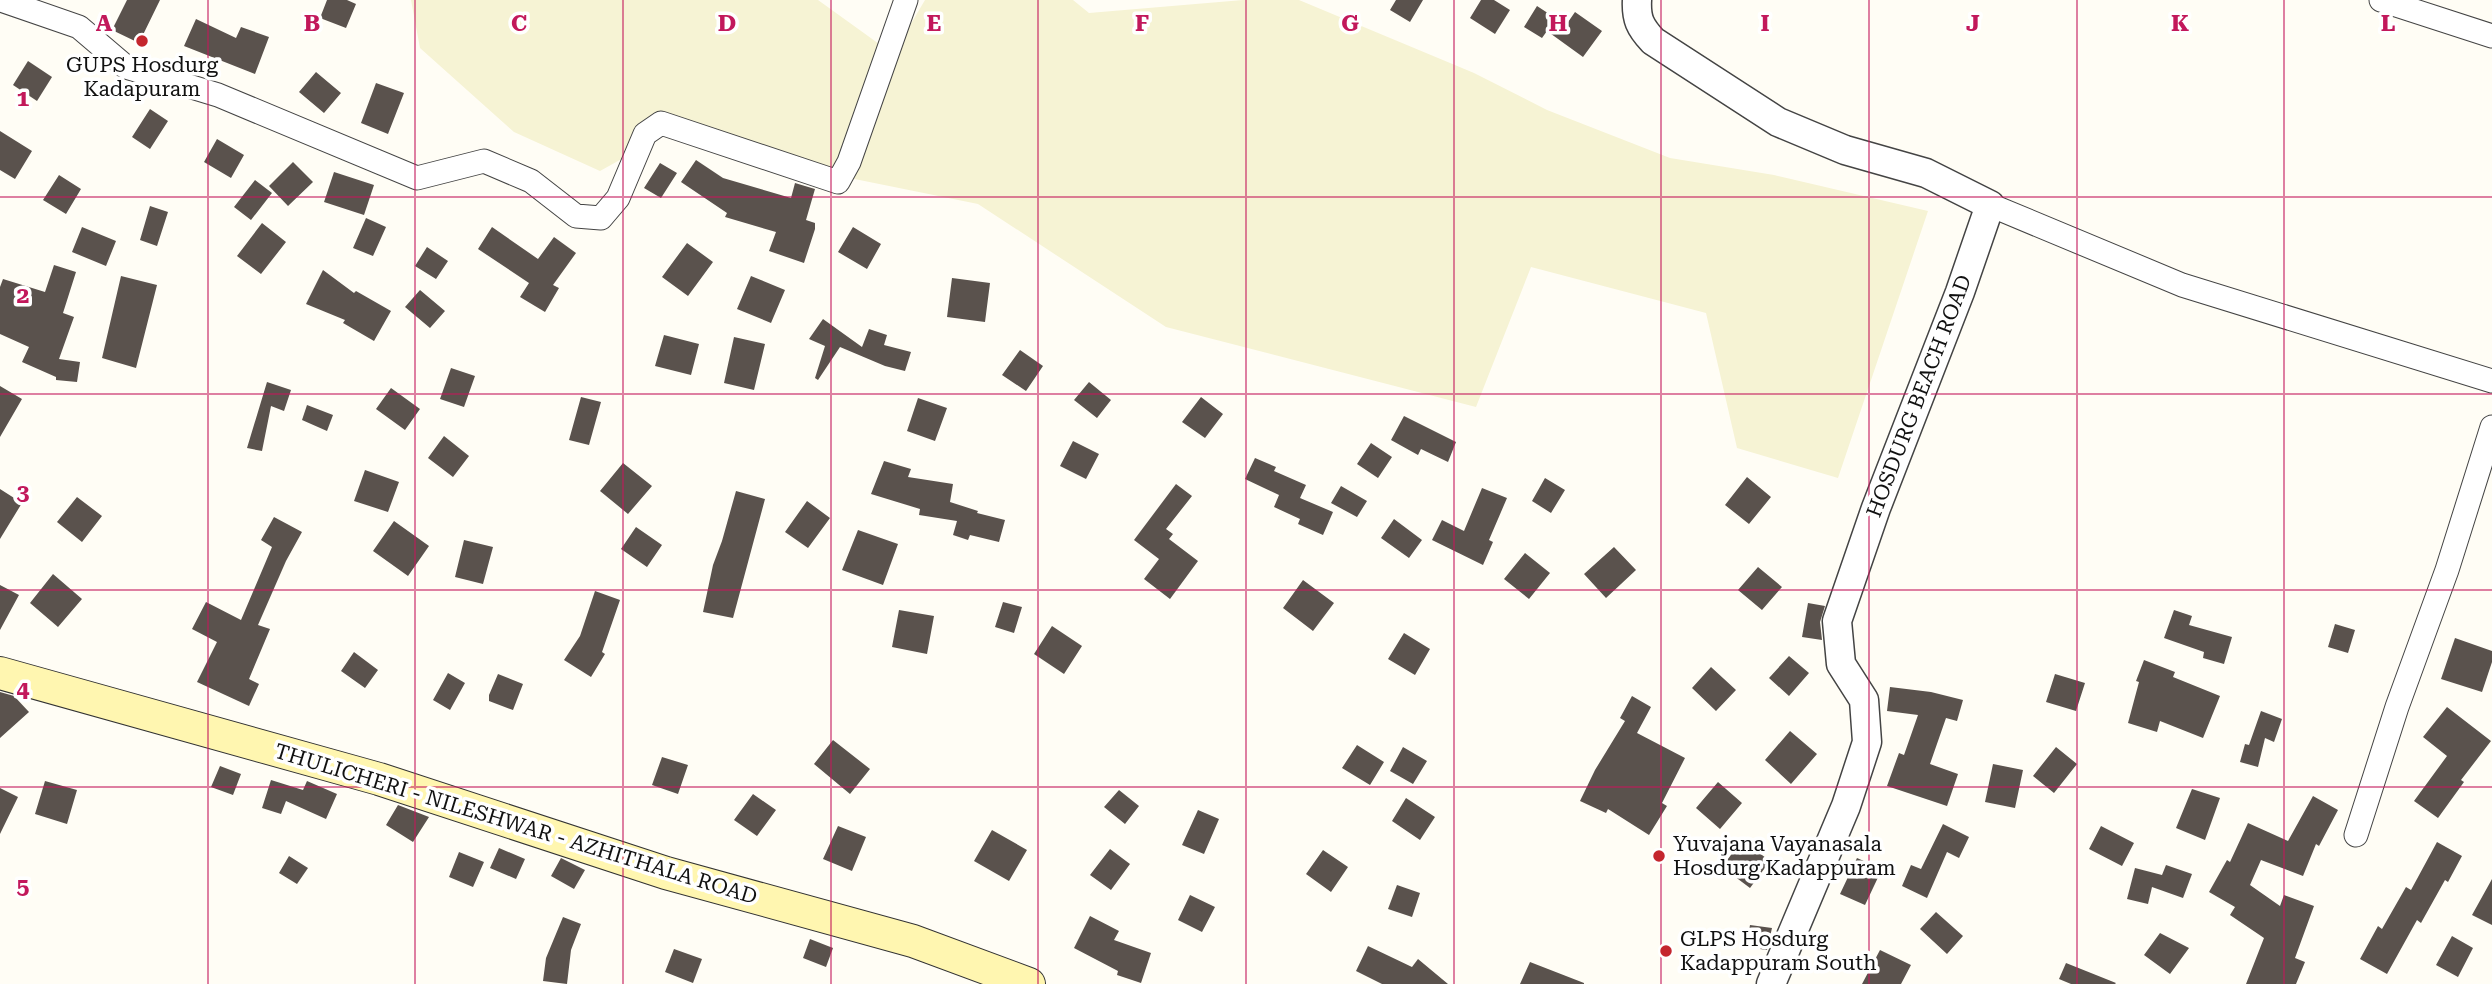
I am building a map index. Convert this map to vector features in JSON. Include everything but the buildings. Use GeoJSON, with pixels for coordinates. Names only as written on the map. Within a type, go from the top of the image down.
{"type":"FeatureCollection","features":[{"type":"Feature","properties":{"kind":"main road","name":"THULICHERI - NILESHWAR - AZHITHALA ROAD"},"geometry":{"type":"LineString","coordinates":[[0,673],[379,779],[666,873],[913,942],[1029,984]]}},
{"type":"Feature","properties":{"kind":"street"},"geometry":{"type":"LineString","coordinates":[[1,0],[79,27],[126,66],[218,95],[416,178],[484,161],[531,181],[576,216],[601,218],[618,198],[645,134],[661,123],[838,182],[849,162],[906,0]]}},
{"type":"Feature","properties":{"kind":"street"},"geometry":{"type":"LineString","coordinates":[[1637,0],[1636,16],[1642,29],[1653,41],[1778,122],[1845,150],[1926,173],[1990,205],[2182,285],[2492,381]]}},
{"type":"Feature","properties":{"kind":"street"},"geometry":{"type":"LineString","coordinates":[[2381,0],[2492,36]]}},
{"type":"Feature","properties":{"kind":"street","name":"HOSDURG BEACH ROAD"},"geometry":{"type":"LineString","coordinates":[[1771,984],[1846,806],[1867,742],[1864,700],[1841,664],[1837,621],[1876,508],[1960,292],[1990,205]]}},
{"type":"Feature","properties":{"kind":"street"},"geometry":{"type":"LineString","coordinates":[[2356,835],[2397,707],[2447,570],[2492,427]]}},
{"type":"Feature","properties":{"kind":"shaded area"},"geometry":{"type":"Polygon","coordinates":[[[411,0],[818,0],[893,54],[925,0],[1073,0],[1089,13],[1243,0],[1299,0],[1474,73],[1547,110],[1670,158],[1774,175],[1928,211],[1838,478],[1737,448],[1706,313],[1531,267],[1476,407],[1166,327],[978,204],[820,172],[681,126],[600,171],[514,132],[420,48],[411,0]]]}},
{"type":"Feature","properties":{"kind":"place","name":"GUPS Hosdurg Kadapuram"},"geometry":{"type":"Point","coordinates":[142,41]}},
{"type":"Feature","properties":{"kind":"place","name":"Yuvajana Vayanasala Hosdurg Kadappuram"},"geometry":{"type":"Point","coordinates":[1659,856]}},
{"type":"Feature","properties":{"kind":"place","name":"GLPS Hosdurg Kadappuram South"},"geometry":{"type":"Point","coordinates":[1666,951]}}]}
